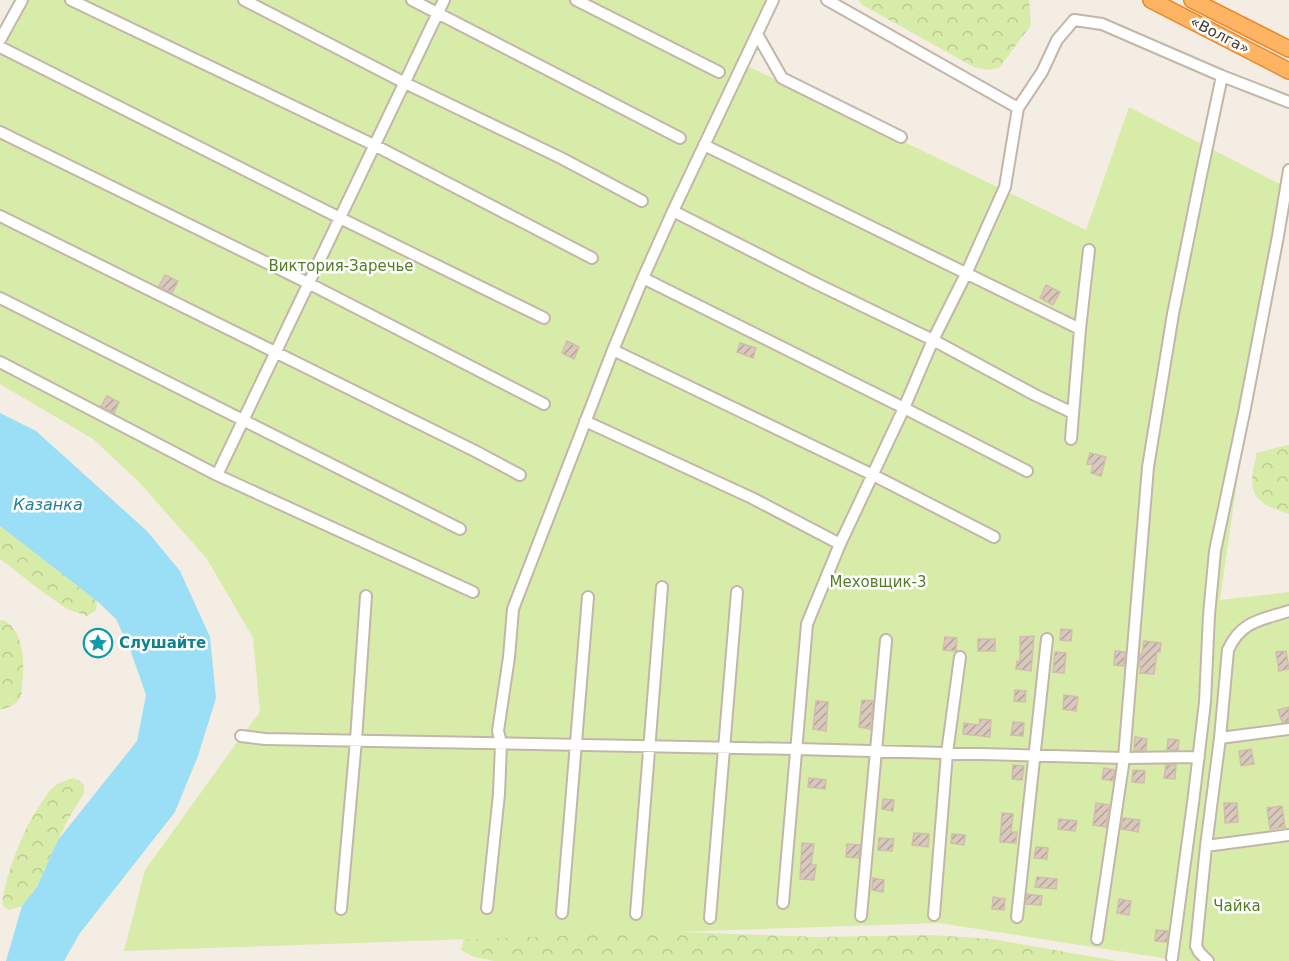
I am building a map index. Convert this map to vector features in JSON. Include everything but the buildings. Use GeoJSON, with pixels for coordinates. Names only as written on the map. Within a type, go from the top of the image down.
{"type":"FeatureCollection","features":[{"type":"Feature","properties":{"kind":"highway","name":"«Волга»"},"geometry":{"type":"LineString","coordinates":[[1151,0],[1289,71]]}},
{"type":"Feature","properties":{"kind":"highway","name":"«Волга»"},"geometry":{"type":"LineString","coordinates":[[1192,0],[1289,49]]}},
{"type":"Feature","properties":{"kind":"lane"},"geometry":{"type":"LineString","coordinates":[[0,40],[22,0]]}},
{"type":"Feature","properties":{"kind":"lane"},"geometry":{"type":"LineString","coordinates":[[71,0],[374,146],[592,258]]}},
{"type":"Feature","properties":{"kind":"lane"},"geometry":{"type":"LineString","coordinates":[[244,0],[405,83],[561,158],[642,201]]}},
{"type":"Feature","properties":{"kind":"lane"},"geometry":{"type":"LineString","coordinates":[[412,0],[680,138]]}},
{"type":"Feature","properties":{"kind":"lane"},"geometry":{"type":"LineString","coordinates":[[217,474],[444,0]]}},
{"type":"Feature","properties":{"kind":"lane"},"geometry":{"type":"LineString","coordinates":[[576,0],[719,72]]}},
{"type":"Feature","properties":{"kind":"lane"},"geometry":{"type":"LineString","coordinates":[[487,908],[499,794],[501,743],[498,730],[509,657],[513,609],[643,278],[773,0]]}},
{"type":"Feature","properties":{"kind":"lane"},"geometry":{"type":"LineString","coordinates":[[827,0],[1018,108]]}},
{"type":"Feature","properties":{"kind":"lane"},"geometry":{"type":"LineString","coordinates":[[783,903],[807,624],[840,544],[1005,187],[1018,108],[1042,72],[1057,40],[1074,20],[1102,24],[1289,102]]}},
{"type":"Feature","properties":{"kind":"lane"},"geometry":{"type":"LineString","coordinates":[[757,34],[782,78],[901,137]]}},
{"type":"Feature","properties":{"kind":"lane"},"geometry":{"type":"LineString","coordinates":[[0,47],[544,318]]}},
{"type":"Feature","properties":{"kind":"lane"},"geometry":{"type":"LineString","coordinates":[[1097,939],[1124,758],[1148,467],[1173,314],[1222,76]]}},
{"type":"Feature","properties":{"kind":"lane"},"geometry":{"type":"LineString","coordinates":[[0,132],[309,283],[544,404]]}},
{"type":"Feature","properties":{"kind":"lane"},"geometry":{"type":"LineString","coordinates":[[704,145],[1080,329]]}},
{"type":"Feature","properties":{"kind":"lane"},"geometry":{"type":"LineString","coordinates":[[1172,958],[1205,702],[1215,550],[1251,377],[1289,170]]}},
{"type":"Feature","properties":{"kind":"lane"},"geometry":{"type":"LineString","coordinates":[[673,211],[933,340],[1073,413]]}},
{"type":"Feature","properties":{"kind":"lane"},"geometry":{"type":"LineString","coordinates":[[0,216],[520,475]]}},
{"type":"Feature","properties":{"kind":"lane"},"geometry":{"type":"LineString","coordinates":[[1071,439],[1089,250]]}},
{"type":"Feature","properties":{"kind":"lane"},"geometry":{"type":"LineString","coordinates":[[643,278],[1027,471]]}},
{"type":"Feature","properties":{"kind":"lane"},"geometry":{"type":"LineString","coordinates":[[0,298],[460,529]]}},
{"type":"Feature","properties":{"kind":"lane"},"geometry":{"type":"LineString","coordinates":[[613,350],[994,537]]}},
{"type":"Feature","properties":{"kind":"lane"},"geometry":{"type":"LineString","coordinates":[[0,362],[217,474],[473,592]]}},
{"type":"Feature","properties":{"kind":"lane"},"geometry":{"type":"LineString","coordinates":[[585,421],[752,498],[840,544]]}},
{"type":"Feature","properties":{"kind":"lane"},"geometry":{"type":"LineString","coordinates":[[636,914],[662,587]]}},
{"type":"Feature","properties":{"kind":"lane"},"geometry":{"type":"LineString","coordinates":[[710,918],[737,592]]}},
{"type":"Feature","properties":{"kind":"lane"},"geometry":{"type":"LineString","coordinates":[[341,909],[366,596]]}},
{"type":"Feature","properties":{"kind":"lane"},"geometry":{"type":"LineString","coordinates":[[562,913],[588,597]]}},
{"type":"Feature","properties":{"kind":"lane"},"geometry":{"type":"LineString","coordinates":[[1208,961],[1196,946],[1220,738],[1227,650],[1240,630],[1253,622],[1289,611]]}},
{"type":"Feature","properties":{"kind":"lane"},"geometry":{"type":"LineString","coordinates":[[1017,917],[1047,639]]}},
{"type":"Feature","properties":{"kind":"lane"},"geometry":{"type":"LineString","coordinates":[[861,916],[886,640]]}},
{"type":"Feature","properties":{"kind":"lane"},"geometry":{"type":"LineString","coordinates":[[934,915],[947,753],[960,657]]}},
{"type":"Feature","properties":{"kind":"lane"},"geometry":{"type":"LineString","coordinates":[[1220,738],[1289,729]]}},
{"type":"Feature","properties":{"kind":"lane"},"geometry":{"type":"LineString","coordinates":[[241,736],[265,739],[797,748],[1124,758],[1199,757]]}},
{"type":"Feature","properties":{"kind":"lane"},"geometry":{"type":"LineString","coordinates":[[1206,846],[1289,835]]}},
{"type":"Feature","properties":{"kind":"green space","name":"Меховщик-3"},"geometry":{"type":"Polygon","coordinates":[[[22,0],[766,0],[737,61],[1086,230],[1129,107],[1280,184],[1220,600],[1289,592],[1289,961],[1182,961],[939,923],[124,951],[145,870],[260,712],[253,638],[207,559],[139,482],[93,439],[0,384],[0,30],[22,0]]]}},
{"type":"Feature","properties":{"kind":"green space"},"geometry":{"type":"Polygon","coordinates":[[[858,0],[1029,0],[1031,25],[999,68],[987,70],[974,67],[864,6],[858,0]]]}},
{"type":"Feature","properties":{"kind":"green space"},"geometry":{"type":"Polygon","coordinates":[[[1289,445],[1289,514],[1259,500],[1252,481],[1257,453],[1289,445]]]}},
{"type":"Feature","properties":{"kind":"green space"},"geometry":{"type":"Polygon","coordinates":[[[0,526],[97,601],[96,610],[87,616],[67,609],[0,559],[0,526]]]}},
{"type":"Feature","properties":{"kind":"green space"},"geometry":{"type":"Polygon","coordinates":[[[3,620],[10,625],[19,639],[23,667],[20,698],[14,704],[0,710],[0,621],[3,620]]]}},
{"type":"Feature","properties":{"kind":"green space"},"geometry":{"type":"Polygon","coordinates":[[[72,778],[84,785],[84,793],[66,823],[37,887],[22,906],[9,910],[3,906],[5,889],[11,866],[25,832],[51,789],[72,778]]]}},
{"type":"Feature","properties":{"kind":"green space"},"geometry":{"type":"Polygon","coordinates":[[[494,925],[817,937],[931,935],[992,939],[1117,961],[494,961],[474,957],[461,950],[465,935],[494,925]]]}},
{"type":"Feature","properties":{"kind":"water","name":"Казанка"},"geometry":{"type":"Polygon","coordinates":[[[0,413],[36,431],[147,531],[180,571],[210,637],[216,698],[198,756],[175,812],[80,933],[64,961],[6,961],[22,906],[37,887],[58,840],[137,741],[146,695],[131,652],[116,619],[97,601],[0,526],[0,413]]]}},
{"type":"Feature","properties":{"kind":"place","name":"Слушайте"},"geometry":{"type":"Point","coordinates":[98,643]}},
{"type":"Feature","properties":{"kind":"park label","name":"Виктория-Заречье"},"geometry":{"type":"Point","coordinates":[341,266]}},
{"type":"Feature","properties":{"kind":"park label","name":"Чайка"},"geometry":{"type":"Point","coordinates":[1237,906]}}]}
